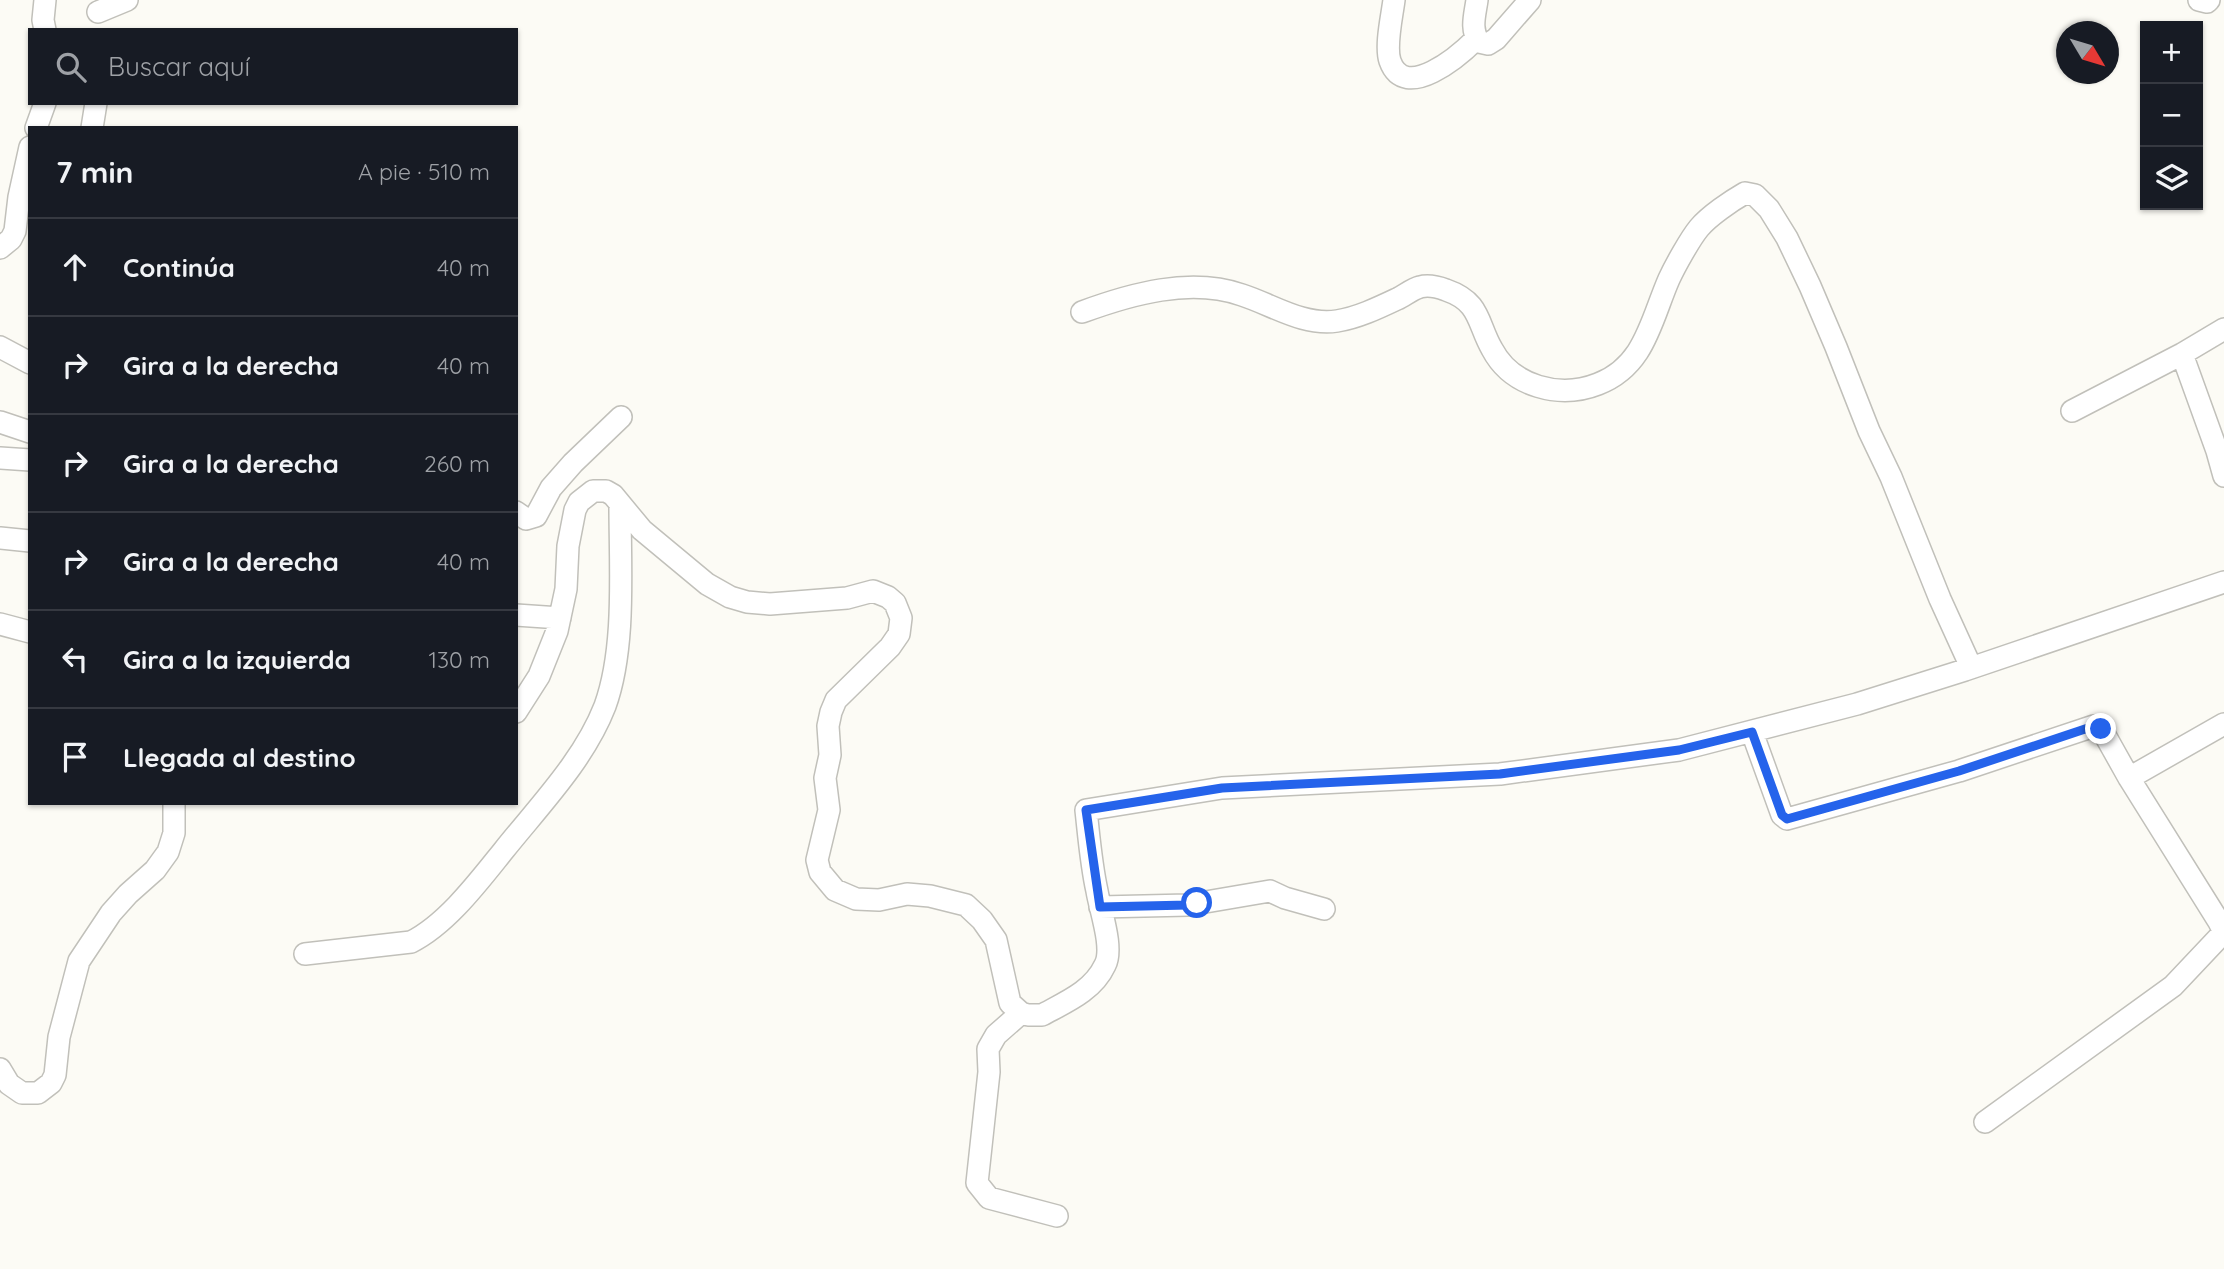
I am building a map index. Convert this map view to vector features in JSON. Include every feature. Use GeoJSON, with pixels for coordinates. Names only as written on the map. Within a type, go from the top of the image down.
{"type":"FeatureCollection","features":[{"type":"Feature","properties":{"kind":"street"},"geometry":{"type":"LineString","coordinates":[[45,0],[45,28]]}},
{"type":"Feature","properties":{"kind":"street"},"geometry":{"type":"LineString","coordinates":[[99,14],[127,0]]}},
{"type":"Feature","properties":{"kind":"street"},"geometry":{"type":"LineString","coordinates":[[1394,0],[1389,55],[1394,68],[1404,76],[1418,78],[1434,71],[1476,39]]}},
{"type":"Feature","properties":{"kind":"street"},"geometry":{"type":"LineString","coordinates":[[1477,0],[1473,26],[1476,39],[1484,44],[1493,42],[1530,0]]}},
{"type":"Feature","properties":{"kind":"street"},"geometry":{"type":"LineString","coordinates":[[2199,0],[2209,0]]}},
{"type":"Feature","properties":{"kind":"street"},"geometry":{"type":"LineString","coordinates":[[37,126],[44,105]]}},
{"type":"Feature","properties":{"kind":"street"},"geometry":{"type":"LineString","coordinates":[[92,126],[96,105]]}},
{"type":"Feature","properties":{"kind":"street"},"geometry":{"type":"LineString","coordinates":[[0,248],[11,239],[15,231],[28,156]]}},
{"type":"Feature","properties":{"kind":"street"},"geometry":{"type":"LineString","coordinates":[[1082,312],[1153,292],[1191,287],[1244,295],[1300,318],[1324,322],[1337,321],[1376,309],[1420,287],[1431,286],[1454,293],[1473,307],[1480,317],[1493,352],[1513,373],[1535,386],[1558,391],[1584,388],[1604,381],[1631,362],[1645,342],[1670,278],[1699,228],[1734,199],[1745,193],[1755,195],[1769,209],[1787,239],[1820,311],[1868,431],[1891,477],[1940,599],[1972,667]]}},
{"type":"Feature","properties":{"kind":"street"},"geometry":{"type":"LineString","coordinates":[[2072,411],[2182,355],[2224,329]]}},
{"type":"Feature","properties":{"kind":"street"},"geometry":{"type":"LineString","coordinates":[[0,347],[28,362]]}},
{"type":"Feature","properties":{"kind":"street"},"geometry":{"type":"LineString","coordinates":[[2182,355],[2224,476]]}},
{"type":"Feature","properties":{"kind":"street"},"geometry":{"type":"LineString","coordinates":[[518,513],[526,519],[536,516],[551,488],[621,417]]}},
{"type":"Feature","properties":{"kind":"street"},"geometry":{"type":"LineString","coordinates":[[0,422],[28,431]]}},
{"type":"Feature","properties":{"kind":"street"},"geometry":{"type":"LineString","coordinates":[[0,458],[28,460]]}},
{"type":"Feature","properties":{"kind":"street"},"geometry":{"type":"LineString","coordinates":[[518,709],[539,676],[549,654],[566,589],[568,546],[575,510],[579,502],[593,491],[606,491],[613,495],[642,530],[707,584],[738,600],[770,604],[807,602],[848,598],[873,591],[888,597],[895,603],[901,618],[895,641],[836,700],[831,712],[828,726],[830,755],[825,778],[829,810],[817,860],[820,872],[835,890],[856,899],[879,900],[907,894],[930,895],[967,905],[996,940],[1010,1003],[1021,1013],[1042,1015],[1093,983],[1107,962],[1108,952],[1086,810],[1222,788],[1500,774],[1679,750],[1857,704],[2224,582]]}},
{"type":"Feature","properties":{"kind":"street"},"geometry":{"type":"LineString","coordinates":[[305,954],[411,942],[426,934],[475,887],[582,751],[604,706],[615,668],[620,601],[620,506]]}},
{"type":"Feature","properties":{"kind":"street"},"geometry":{"type":"LineString","coordinates":[[0,538],[28,541]]}},
{"type":"Feature","properties":{"kind":"street"},"geometry":{"type":"LineString","coordinates":[[518,615],[560,618]]}},
{"type":"Feature","properties":{"kind":"street"},"geometry":{"type":"LineString","coordinates":[[0,624],[28,631]]}},
{"type":"Feature","properties":{"kind":"street"},"geometry":{"type":"LineString","coordinates":[[2129,778],[2224,724]]}},
{"type":"Feature","properties":{"kind":"street"},"geometry":{"type":"LineString","coordinates":[[1752,732],[1782,815],[1787,819],[1959,771],[2094,726],[2101,729],[2106,736],[2129,778],[2202,894],[2224,932],[2173,986],[1985,1122]]}},
{"type":"Feature","properties":{"kind":"street"},"geometry":{"type":"LineString","coordinates":[[0,1069],[9,1084],[22,1093],[38,1093],[51,1083],[55,1075],[60,1037],[79,961],[111,913],[155,870],[168,852],[174,833],[174,805]]}},
{"type":"Feature","properties":{"kind":"street"},"geometry":{"type":"LineString","coordinates":[[1100,907],[1188,905],[1270,891],[1324,909]]}},
{"type":"Feature","properties":{"kind":"street"},"geometry":{"type":"LineString","coordinates":[[1021,1013],[996,1035],[988,1049],[989,1072],[977,1183],[989,1198],[1057,1216]]}},
{"type":"Feature","properties":{"kind":"route"},"geometry":{"type":"LineString","coordinates":[[1197,903],[1100,907],[1086,810],[1222,788],[1500,774],[1679,750],[1752,732],[1782,815],[1787,819],[1959,771],[2094,726],[2101,729]]}}]}
